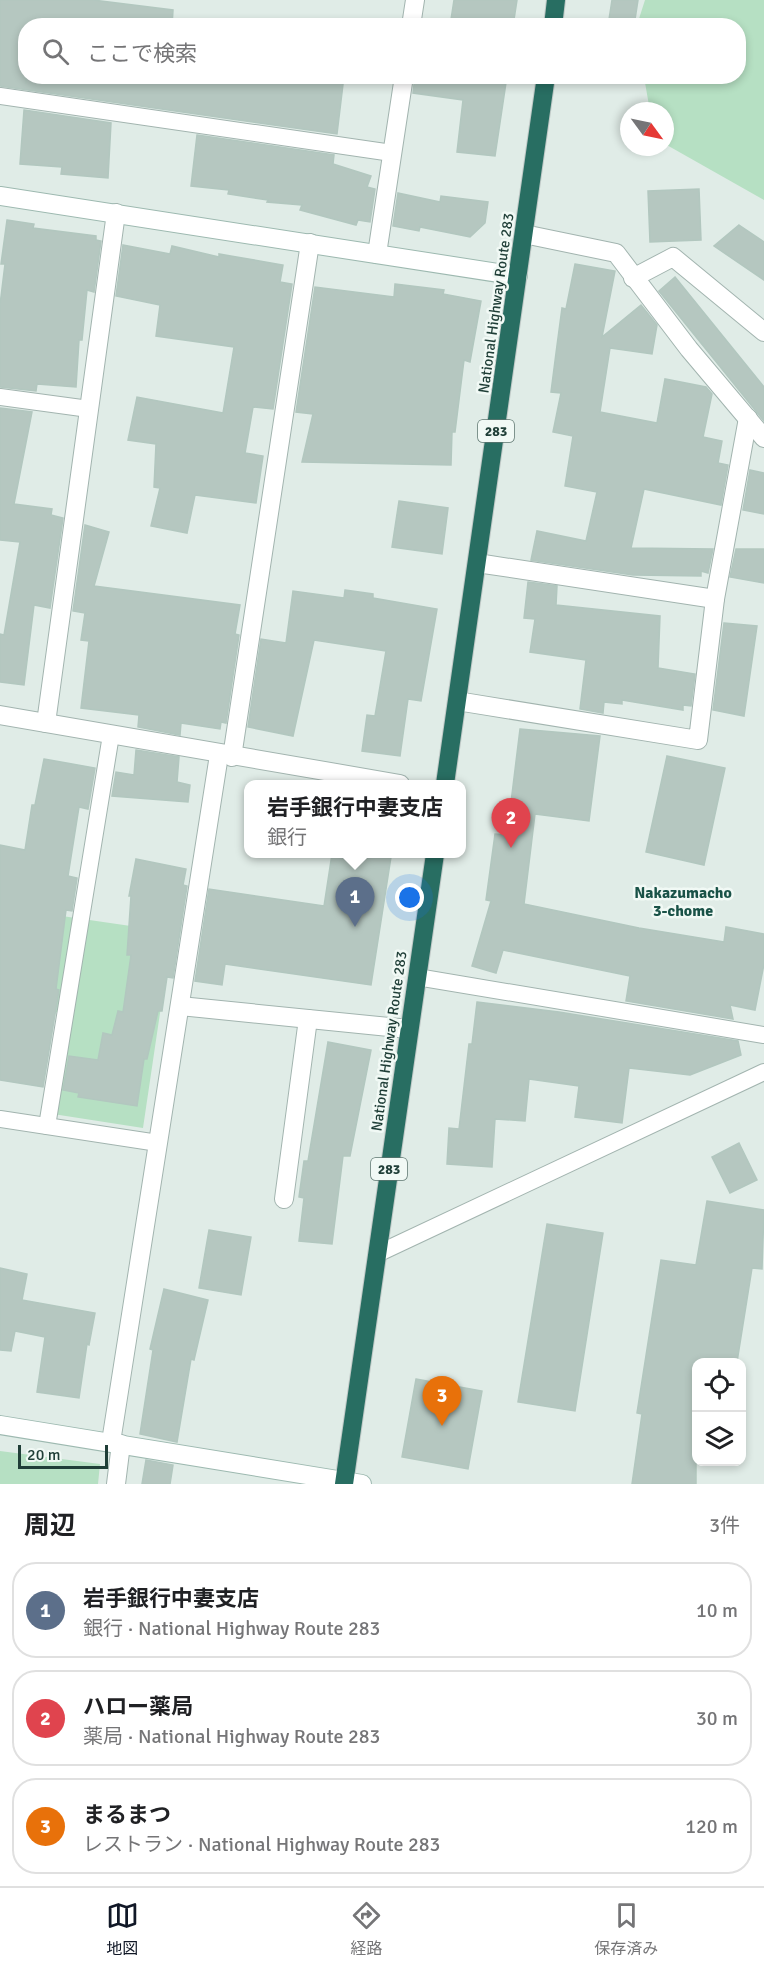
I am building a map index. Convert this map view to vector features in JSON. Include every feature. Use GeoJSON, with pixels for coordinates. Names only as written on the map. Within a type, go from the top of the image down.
{"type":"FeatureCollection","features":[{"type":"Feature","properties":{"kind":"highway"},"geometry":{"type":"LineString","coordinates":[[554,18],[556,0]]}},
{"type":"Feature","properties":{"kind":"highway","name":"National Highway Route 283"},"geometry":{"type":"LineString","coordinates":[[446,780],[545,84]]}},
{"type":"Feature","properties":{"kind":"highway","name":"National Highway Route 283"},"geometry":{"type":"LineString","coordinates":[[350,1483],[377,1254],[434,858]]}},
{"type":"Feature","properties":{"kind":"street"},"geometry":{"type":"LineString","coordinates":[[412,18],[415,0]]}},
{"type":"Feature","properties":{"kind":"street"},"geometry":{"type":"LineString","coordinates":[[377,254],[403,84]]}},
{"type":"Feature","properties":{"kind":"street"},"geometry":{"type":"LineString","coordinates":[[0,196],[518,276]]}},
{"type":"Feature","properties":{"kind":"street"},"geometry":{"type":"LineString","coordinates":[[45,723],[116,213]]}},
{"type":"Feature","properties":{"kind":"street"},"geometry":{"type":"LineString","coordinates":[[524,234],[616,254],[764,438]]}},
{"type":"Feature","properties":{"kind":"street"},"geometry":{"type":"LineString","coordinates":[[116,1484],[116,1443],[158,1143],[310,243]]}},
{"type":"Feature","properties":{"kind":"street"},"geometry":{"type":"LineString","coordinates":[[633,278],[673,257],[764,332]]}},
{"type":"Feature","properties":{"kind":"street"},"geometry":{"type":"LineString","coordinates":[[457,701],[698,740],[715,599],[748,418]]}},
{"type":"Feature","properties":{"kind":"street"},"geometry":{"type":"LineString","coordinates":[[477,563],[715,599]]}},
{"type":"Feature","properties":{"kind":"street"},"geometry":{"type":"LineString","coordinates":[[0,715],[225,756],[375,780]]}},
{"type":"Feature","properties":{"kind":"street"},"geometry":{"type":"LineString","coordinates":[[180,1006],[409,1029]]}},
{"type":"Feature","properties":{"kind":"street"},"geometry":{"type":"LineString","coordinates":[[284,1199],[308,1019]]}},
{"type":"Feature","properties":{"kind":"street"},"geometry":{"type":"LineString","coordinates":[[0,1425],[350,1483]]}},
{"type":"Feature","properties":{"kind":"lane"},"geometry":{"type":"LineString","coordinates":[[0,96],[392,153]]}},
{"type":"Feature","properties":{"kind":"lane"},"geometry":{"type":"LineString","coordinates":[[0,397],[89,409]]}},
{"type":"Feature","properties":{"kind":"lane"},"geometry":{"type":"LineString","coordinates":[[46,1126],[111,735]]}},
{"type":"Feature","properties":{"kind":"lane"},"geometry":{"type":"LineString","coordinates":[[417,977],[764,1035]]}},
{"type":"Feature","properties":{"kind":"lane"},"geometry":{"type":"LineString","coordinates":[[377,1254],[764,1072]]}},
{"type":"Feature","properties":{"kind":"lane"},"geometry":{"type":"LineString","coordinates":[[0,1119],[158,1143]]}},
{"type":"Feature","properties":{"kind":"green space"},"geometry":{"type":"Polygon","coordinates":[[[645,0],[764,0],[764,200],[674,149],[674,102],[648,102],[645,84],[746,84],[746,18],[639,18],[645,0]]]}},
{"type":"Feature","properties":{"kind":"green space"},"geometry":{"type":"Polygon","coordinates":[[[0,907],[172,932],[143,1128],[53,1114],[68,1014],[0,1004],[0,907]]]}},
{"type":"Feature","properties":{"kind":"green space"},"geometry":{"type":"Polygon","coordinates":[[[0,1451],[100,1464],[98,1484],[0,1484],[0,1451]]]}},
{"type":"Feature","properties":{"kind":"building"},"geometry":{"type":"Polygon","coordinates":[[[0,0],[93,0],[173,10],[172,18],[18,18],[18,84],[343,84],[337,134],[0,86],[0,0]]]}},
{"type":"Feature","properties":{"kind":"building"},"geometry":{"type":"Polygon","coordinates":[[[454,0],[517,0],[514,18],[451,18],[454,0]]]}},
{"type":"Feature","properties":{"kind":"building"},"geometry":{"type":"Polygon","coordinates":[[[612,0],[638,0],[635,18],[609,18],[612,0]]]}},
{"type":"Feature","properties":{"kind":"building"},"geometry":{"type":"Polygon","coordinates":[[[414,84],[506,84],[495,156],[457,152],[463,100],[413,93],[414,84]]]}},
{"type":"Feature","properties":{"kind":"building"},"geometry":{"type":"Polygon","coordinates":[[[24,110],[111,123],[108,178],[61,174],[62,167],[20,164],[24,110]]]}},
{"type":"Feature","properties":{"kind":"building"},"geometry":{"type":"Polygon","coordinates":[[[197,135],[334,155],[333,164],[371,176],[367,187],[375,189],[370,222],[358,220],[356,225],[300,210],[302,205],[267,202],[268,200],[228,194],[229,190],[191,186],[197,135]]]}},
{"type":"Feature","properties":{"kind":"building"},"geometry":{"type":"Polygon","coordinates":[[[699,189],[701,240],[650,242],[648,191],[699,189]]]}},
{"type":"Feature","properties":{"kind":"building"},"geometry":{"type":"Polygon","coordinates":[[[398,193],[440,202],[441,196],[488,202],[485,223],[470,237],[420,227],[419,231],[393,226],[398,193]]]}},
{"type":"Feature","properties":{"kind":"building"},"geometry":{"type":"Polygon","coordinates":[[[7,220],[34,224],[33,228],[96,236],[96,240],[101,241],[94,292],[87,290],[82,340],[79,340],[76,387],[37,384],[36,391],[0,387],[0,305],[5,264],[1,264],[7,220]]]}},
{"type":"Feature","properties":{"kind":"building"},"geometry":{"type":"Polygon","coordinates":[[[739,225],[764,242],[764,280],[714,246],[739,225]]]}},
{"type":"Feature","properties":{"kind":"building"},"geometry":{"type":"Polygon","coordinates":[[[123,245],[170,254],[172,246],[219,257],[219,254],[283,265],[280,282],[292,284],[273,409],[253,407],[245,453],[263,456],[256,503],[195,495],[187,533],[151,526],[160,488],[154,487],[156,444],[128,440],[137,397],[223,413],[234,347],[156,336],[160,305],[116,296],[123,245]]]}},
{"type":"Feature","properties":{"kind":"building"},"geometry":{"type":"Polygon","coordinates":[[[575,264],[615,271],[602,337],[641,305],[657,325],[652,354],[610,348],[600,412],[657,423],[665,379],[706,387],[712,394],[703,437],[722,441],[718,463],[728,465],[721,505],[644,489],[631,548],[713,549],[708,573],[701,571],[701,576],[633,575],[531,560],[537,531],[586,541],[597,492],[565,486],[573,436],[553,432],[561,393],[551,392],[556,353],[562,308],[566,309],[575,264]]]}},
{"type":"Feature","properties":{"kind":"building"},"geometry":{"type":"Polygon","coordinates":[[[675,277],[764,387],[764,421],[659,291],[675,277]]]}},
{"type":"Feature","properties":{"kind":"building"},"geometry":{"type":"Polygon","coordinates":[[[395,284],[444,290],[443,294],[481,301],[470,362],[464,360],[455,432],[452,432],[451,465],[302,462],[313,414],[296,412],[315,287],[394,297],[395,284]]]}},
{"type":"Feature","properties":{"kind":"building"},"geometry":{"type":"Polygon","coordinates":[[[0,408],[32,412],[14,504],[52,509],[51,515],[63,518],[50,608],[34,605],[24,685],[0,682],[0,634],[4,635],[20,542],[0,540],[0,408]]]}},
{"type":"Feature","properties":{"kind":"building"},"geometry":{"type":"Polygon","coordinates":[[[750,470],[764,473],[764,514],[743,510],[750,470]]]}},
{"type":"Feature","properties":{"kind":"building"},"geometry":{"type":"Polygon","coordinates":[[[399,501],[448,508],[442,554],[392,547],[399,501]]]}},
{"type":"Feature","properties":{"kind":"building"},"geometry":{"type":"Polygon","coordinates":[[[85,525],[109,532],[94,586],[240,605],[235,634],[239,635],[226,723],[221,722],[220,729],[181,723],[180,735],[138,727],[139,715],[81,708],[89,641],[81,640],[85,613],[73,611],[85,525]]]}},
{"type":"Feature","properties":{"kind":"building"},"geometry":{"type":"Polygon","coordinates":[[[736,549],[764,549],[764,583],[730,577],[736,549]]]}},
{"type":"Feature","properties":{"kind":"building"},"geometry":{"type":"Polygon","coordinates":[[[528,582],[557,586],[556,605],[660,616],[658,668],[695,674],[691,706],[683,705],[683,710],[622,700],[622,704],[604,702],[603,713],[580,709],[586,660],[530,652],[535,619],[524,618],[528,582]]]}},
{"type":"Feature","properties":{"kind":"building"},"geometry":{"type":"Polygon","coordinates":[[[345,590],[373,594],[373,598],[437,609],[421,701],[408,699],[400,756],[362,751],[367,715],[375,716],[386,651],[314,640],[293,736],[248,727],[261,639],[286,643],[293,591],[344,598],[345,590]]]}},
{"type":"Feature","properties":{"kind":"building"},"geometry":{"type":"Polygon","coordinates":[[[724,623],[757,626],[744,716],[713,710],[724,623]]]}},
{"type":"Feature","properties":{"kind":"building"},"geometry":{"type":"Polygon","coordinates":[[[520,729],[600,736],[589,821],[535,814],[524,904],[639,928],[724,942],[726,927],[764,934],[764,964],[755,1010],[730,1005],[733,1019],[626,1001],[630,976],[503,950],[496,973],[472,966],[491,901],[486,900],[495,834],[507,835],[520,729]]]}},
{"type":"Feature","properties":{"kind":"building"},"geometry":{"type":"Polygon","coordinates":[[[136,750],[179,757],[177,782],[190,785],[188,802],[112,796],[116,772],[134,775],[136,750]]]}},
{"type":"Feature","properties":{"kind":"building"},"geometry":{"type":"Polygon","coordinates":[[[667,756],[725,768],[704,865],[646,852],[667,756]]]}},
{"type":"Feature","properties":{"kind":"building"},"geometry":{"type":"Polygon","coordinates":[[[44,759],[95,768],[88,809],[79,807],[68,876],[77,878],[72,911],[66,910],[56,989],[59,990],[43,1087],[0,1080],[0,845],[25,850],[32,805],[35,805],[44,759]]]}},
{"type":"Feature","properties":{"kind":"building"},"geometry":{"type":"Polygon","coordinates":[[[331,858],[391,858],[371,985],[225,964],[222,985],[195,981],[209,889],[324,906],[331,858]]]}},
{"type":"Feature","properties":{"kind":"building"},"geometry":{"type":"Polygon","coordinates":[[[136,859],[186,869],[183,885],[187,886],[173,978],[167,977],[162,1011],[158,1011],[147,1059],[144,1059],[137,1106],[78,1097],[79,1093],[63,1090],[69,1056],[98,1060],[103,1033],[112,1035],[118,1011],[123,1012],[131,955],[127,955],[131,896],[129,896],[136,859]]]}},
{"type":"Feature","properties":{"kind":"building"},"geometry":{"type":"Polygon","coordinates":[[[477,1002],[559,1012],[738,1041],[741,1055],[690,1075],[629,1068],[622,1123],[575,1117],[579,1086],[529,1079],[525,1121],[495,1119],[492,1167],[447,1164],[449,1128],[459,1129],[469,1044],[472,1044],[477,1002]]]}},
{"type":"Feature","properties":{"kind":"building"},"geometry":{"type":"Polygon","coordinates":[[[328,1042],[371,1050],[350,1156],[343,1156],[332,1244],[299,1241],[304,1198],[299,1197],[304,1161],[308,1161],[328,1042]]]}},
{"type":"Feature","properties":{"kind":"building"},"geometry":{"type":"Polygon","coordinates":[[[739,1143],[757,1180],[730,1193],[712,1157],[739,1143]]]}},
{"type":"Feature","properties":{"kind":"building"},"geometry":{"type":"Polygon","coordinates":[[[707,1201],[764,1210],[762,1269],[752,1268],[738,1358],[692,1358],[692,1466],[696,1466],[696,1484],[632,1484],[642,1414],[637,1413],[661,1260],[696,1265],[707,1201]]]}},
{"type":"Feature","properties":{"kind":"building"},"geometry":{"type":"Polygon","coordinates":[[[547,1224],[603,1233],[575,1411],[518,1402],[547,1224]]]}},
{"type":"Feature","properties":{"kind":"building"},"geometry":{"type":"Polygon","coordinates":[[[209,1230],[251,1237],[241,1295],[199,1288],[209,1230]]]}},
{"type":"Feature","properties":{"kind":"building"},"geometry":{"type":"Polygon","coordinates":[[[0,1268],[27,1274],[22,1300],[95,1313],[89,1345],[87,1344],[79,1398],[37,1392],[45,1337],[15,1331],[11,1351],[0,1350],[0,1268]]]}},
{"type":"Feature","properties":{"kind":"building"},"geometry":{"type":"Polygon","coordinates":[[[164,1289],[208,1300],[194,1360],[191,1359],[177,1442],[140,1434],[153,1350],[150,1349],[164,1289]]]}},
{"type":"Feature","properties":{"kind":"building"},"geometry":{"type":"Polygon","coordinates":[[[416,1379],[482,1391],[468,1469],[402,1457],[416,1379]]]}},
{"type":"Feature","properties":{"kind":"building"},"geometry":{"type":"Polygon","coordinates":[[[146,1460],[173,1465],[170,1484],[142,1484],[146,1460]]]}},
{"type":"Feature","properties":{"kind":"place","name":"ハロー薬局"},"geometry":{"type":"Point","coordinates":[511,848]}},
{"type":"Feature","properties":{"kind":"place","name":"岩手銀行中妻支店"},"geometry":{"type":"Point","coordinates":[355,927]}},
{"type":"Feature","properties":{"kind":"place","name":"まるまつ"},"geometry":{"type":"Point","coordinates":[442,1426]}},
{"type":"Feature","properties":{"kind":"district","name":"Nakazumacho 3-chome"},"geometry":{"type":"Point","coordinates":[683,902]}}]}
